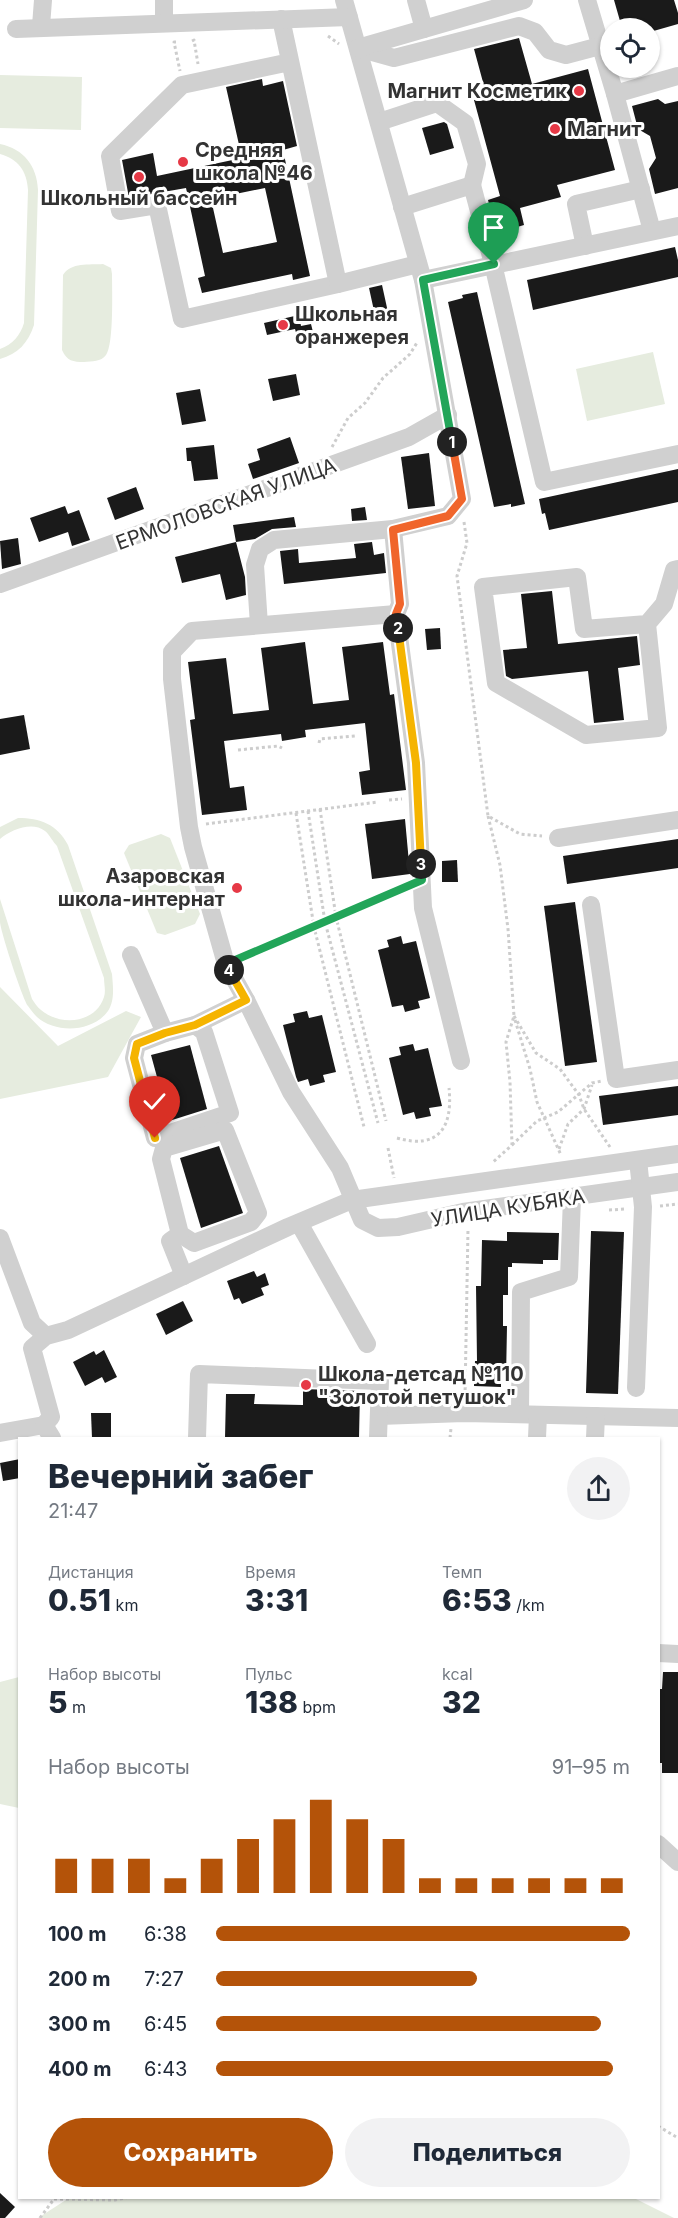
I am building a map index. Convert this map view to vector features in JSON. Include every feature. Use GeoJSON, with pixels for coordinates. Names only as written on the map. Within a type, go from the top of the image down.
{"type":"FeatureCollection","features":[{"type":"Feature","properties":{"kind":"street"},"geometry":{"type":"LineString","coordinates":[[41,26],[43,0]]}},
{"type":"Feature","properties":{"kind":"street"},"geometry":{"type":"LineString","coordinates":[[164,0],[164,22]]}},
{"type":"Feature","properties":{"kind":"street"},"geometry":{"type":"LineString","coordinates":[[416,0],[424,29]]}},
{"type":"Feature","properties":{"kind":"street"},"geometry":{"type":"LineString","coordinates":[[358,48],[524,0]]}},
{"type":"Feature","properties":{"kind":"street"},"geometry":{"type":"LineString","coordinates":[[358,48],[394,58],[519,26],[535,32],[549,50],[566,55],[600,46],[587,0]]}},
{"type":"Feature","properties":{"kind":"street"},"geometry":{"type":"LineString","coordinates":[[16,28],[281,19],[347,9],[421,272],[462,499],[448,516],[393,530],[274,540],[260,549],[255,565],[259,625]]}},
{"type":"Feature","properties":{"kind":"street"},"geometry":{"type":"LineString","coordinates":[[281,19],[338,284]]}},
{"type":"Feature","properties":{"kind":"street"},"geometry":{"type":"LineString","coordinates":[[290,62],[182,85],[110,156],[120,211],[157,206],[182,319],[338,284],[494,264],[678,226]]}},
{"type":"Feature","properties":{"kind":"street"},"geometry":{"type":"LineString","coordinates":[[615,94],[678,76]]}},
{"type":"Feature","properties":{"kind":"street"},"geometry":{"type":"LineString","coordinates":[[610,78],[652,231]]}},
{"type":"Feature","properties":{"kind":"street"},"geometry":{"type":"LineString","coordinates":[[379,122],[437,103],[465,123],[477,164],[472,185],[494,264],[544,482],[678,454]]}},
{"type":"Feature","properties":{"kind":"street"},"geometry":{"type":"LineString","coordinates":[[402,207],[472,185]]}},
{"type":"Feature","properties":{"kind":"street"},"geometry":{"type":"LineString","coordinates":[[585,246],[576,204],[641,189]]}},
{"type":"Feature","properties":{"kind":"street","name":"ЕРМОЛОВСКАЯ УЛИЦА"},"geometry":{"type":"LineString","coordinates":[[0,584],[409,437],[448,415]]}},
{"type":"Feature","properties":{"kind":"street"},"geometry":{"type":"LineString","coordinates":[[393,530],[400,604],[396,614],[416,763],[423,908],[462,1062]]}},
{"type":"Feature","properties":{"kind":"street"},"geometry":{"type":"LineString","coordinates":[[647,624],[658,728],[586,735],[496,683],[483,587],[577,577],[584,629],[647,624],[664,604],[674,570],[678,569]]}},
{"type":"Feature","properties":{"kind":"street"},"geometry":{"type":"LineString","coordinates":[[352,1200],[340,1168],[291,1092],[226,964],[189,827],[172,680],[172,652],[192,631],[396,614]]}},
{"type":"Feature","properties":{"kind":"street"},"geometry":{"type":"LineString","coordinates":[[558,838],[678,820]]}},
{"type":"Feature","properties":{"kind":"street"},"geometry":{"type":"LineString","coordinates":[[591,905],[616,1079],[678,1070]]}},
{"type":"Feature","properties":{"kind":"street"},"geometry":{"type":"LineString","coordinates":[[131,955],[165,1033]]}},
{"type":"Feature","properties":{"kind":"street"},"geometry":{"type":"LineString","coordinates":[[195,1025],[204,1032],[230,1113],[155,1138],[134,1058],[137,1044],[195,1025],[246,1000]]}},
{"type":"Feature","properties":{"kind":"street"},"geometry":{"type":"LineString","coordinates":[[225,1130],[258,1213],[251,1222],[194,1243],[180,1234],[161,1159],[164,1148],[225,1130]]}},
{"type":"Feature","properties":{"kind":"street","name":"УЛИЦА КУБЯКА"},"geometry":{"type":"LineString","coordinates":[[46,1336],[68,1330],[352,1200],[678,1154]]}},
{"type":"Feature","properties":{"kind":"street"},"geometry":{"type":"LineString","coordinates":[[636,1388],[643,1207],[638,1160]]}},
{"type":"Feature","properties":{"kind":"street","name":"УЛИЦА КУБЯКА"},"geometry":{"type":"LineString","coordinates":[[352,1200],[362,1220],[378,1228],[398,1227],[463,1212],[678,1182]]}},
{"type":"Feature","properties":{"kind":"street"},"geometry":{"type":"LineString","coordinates":[[520,1414],[521,1292],[569,1277],[572,1198]]}},
{"type":"Feature","properties":{"kind":"street"},"geometry":{"type":"LineString","coordinates":[[299,1223],[367,1344]]}},
{"type":"Feature","properties":{"kind":"street"},"geometry":{"type":"LineString","coordinates":[[180,1234],[170,1241],[184,1276]]}},
{"type":"Feature","properties":{"kind":"street"},"geometry":{"type":"LineString","coordinates":[[0,1238],[32,1323],[46,1336],[32,1348],[51,1418],[48,1432],[0,1433]]}},
{"type":"Feature","properties":{"kind":"street"},"geometry":{"type":"LineString","coordinates":[[197,1437],[200,1374],[380,1381],[378,1437]]}},
{"type":"Feature","properties":{"kind":"street"},"geometry":{"type":"LineString","coordinates":[[379,1416],[464,1413],[678,1418]]}},
{"type":"Feature","properties":{"kind":"street"},"geometry":{"type":"LineString","coordinates":[[537,1437],[538,1414]]}},
{"type":"Feature","properties":{"kind":"street"},"geometry":{"type":"LineString","coordinates":[[595,1437],[596,1416]]}},
{"type":"Feature","properties":{"kind":"street"},"geometry":{"type":"LineString","coordinates":[[660,1653],[678,1654]]}},
{"type":"Feature","properties":{"kind":"street"},"geometry":{"type":"LineString","coordinates":[[660,1846],[678,1862]]}},
{"type":"Feature","properties":{"kind":"path"},"geometry":{"type":"LineString","coordinates":[[182,85],[174,42],[194,40],[201,81]]}},
{"type":"Feature","properties":{"kind":"path"},"geometry":{"type":"LineString","coordinates":[[321,470],[348,418],[365,403],[383,378],[410,354],[430,319]]}},
{"type":"Feature","properties":{"kind":"path"},"geometry":{"type":"LineString","coordinates":[[319,743],[320,739],[355,736]]}},
{"type":"Feature","properties":{"kind":"path"},"geometry":{"type":"LineString","coordinates":[[238,750],[278,746],[282,748]]}},
{"type":"Feature","properties":{"kind":"path"},"geometry":{"type":"LineString","coordinates":[[189,827],[378,802]]}},
{"type":"Feature","properties":{"kind":"path"},"geometry":{"type":"LineString","coordinates":[[320,809],[336,917],[386,1121]]}},
{"type":"Feature","properties":{"kind":"path"},"geometry":{"type":"LineString","coordinates":[[308,811],[325,922],[378,1123]]}},
{"type":"Feature","properties":{"kind":"path"},"geometry":{"type":"LineString","coordinates":[[296,813],[314,927],[364,1127]]}},
{"type":"Feature","properties":{"kind":"path"},"geometry":{"type":"LineString","coordinates":[[488,816],[500,865],[508,929],[514,1016],[537,1102],[562,1159]]}},
{"type":"Feature","properties":{"kind":"path"},"geometry":{"type":"LineString","coordinates":[[226,964],[422,880]]}},
{"type":"Feature","properties":{"kind":"path"},"geometry":{"type":"LineString","coordinates":[[514,1016],[536,1053],[560,1069],[579,1095],[584,1110],[614,1152]]}},
{"type":"Feature","properties":{"kind":"path"},"geometry":{"type":"LineString","coordinates":[[512,1145],[506,1042],[514,1016]]}},
{"type":"Feature","properties":{"kind":"path"},"geometry":{"type":"LineString","coordinates":[[492,1164],[537,1120],[558,1112],[592,1083],[616,1079]]}},
{"type":"Feature","properties":{"kind":"path"},"geometry":{"type":"LineString","coordinates":[[559,1149],[568,1124],[584,1110],[592,1083]]}},
{"type":"Feature","properties":{"kind":"path"},"geometry":{"type":"LineString","coordinates":[[398,1138],[412,1142],[431,1139],[446,1126],[451,1107],[449,1088]]}},
{"type":"Feature","properties":{"kind":"path"},"geometry":{"type":"LineString","coordinates":[[607,1210],[678,1204]]}},
{"type":"Feature","properties":{"kind":"path"},"geometry":{"type":"LineString","coordinates":[[464,1413],[468,1229],[473,1222]]}},
{"type":"Feature","properties":{"kind":"path"},"geometry":{"type":"LineString","coordinates":[[660,2127],[678,2138]]}},
{"type":"Feature","properties":{"kind":"path"},"geometry":{"type":"LineString","coordinates":[[40,2218],[54,2199]]}},
{"type":"Feature","properties":{"kind":"path"},"geometry":{"type":"LineString","coordinates":[[85,2199],[120,2199]]}},
{"type":"Feature","properties":{"kind":"shaded area"},"geometry":{"type":"Polygon","coordinates":[[[0,75],[82,77],[81,130],[0,128],[0,75]]]}},
{"type":"Feature","properties":{"kind":"shaded area"},"geometry":{"type":"Polygon","coordinates":[[[0,144],[16,150],[28,160],[35,173],[38,190],[34,325],[22,347],[0,359],[0,349],[15,339],[24,323],[28,190],[26,177],[17,163],[0,154],[0,144]]]}},
{"type":"Feature","properties":{"kind":"shaded area"},"geometry":{"type":"Polygon","coordinates":[[[103,264],[111,268],[112,274],[109,349],[106,355],[99,360],[84,362],[68,359],[62,350],[63,275],[75,266],[103,264]]]}},
{"type":"Feature","properties":{"kind":"shaded area"},"geometry":{"type":"Polygon","coordinates":[[[653,352],[665,404],[587,421],[576,369],[653,352]]]}},
{"type":"Feature","properties":{"kind":"shaded area"},"geometry":{"type":"Polygon","coordinates":[[[18,818],[41,821],[53,827],[64,838],[112,974],[113,998],[108,1011],[101,1018],[84,1027],[54,1026],[37,1017],[25,1000],[8,951],[0,922],[0,899],[32,999],[38,1007],[58,1019],[77,1020],[86,1017],[100,1006],[105,995],[104,978],[57,846],[45,831],[34,827],[16,830],[0,839],[0,827],[18,818]]]}},
{"type":"Feature","properties":{"kind":"shaded area"},"geometry":{"type":"Polygon","coordinates":[[[161,834],[170,838],[200,914],[195,924],[165,935],[157,933],[124,853],[129,845],[161,834]]]}},
{"type":"Feature","properties":{"kind":"shaded area"},"geometry":{"type":"Polygon","coordinates":[[[0,987],[58,1046],[126,1011],[141,1017],[108,1077],[0,1099],[0,987]]]}},
{"type":"Feature","properties":{"kind":"shaded area"},"geometry":{"type":"Polygon","coordinates":[[[18,1678],[18,1808],[0,1804],[0,1682],[18,1678]]]}},
{"type":"Feature","properties":{"kind":"shaded area"},"geometry":{"type":"Polygon","coordinates":[[[67,2199],[636,2199],[674,2218],[38,2218],[67,2199]]]}},
{"type":"Feature","properties":{"kind":"building"},"geometry":{"type":"Polygon","coordinates":[[[614,0],[674,0],[678,13],[678,24],[660,29],[660,18],[619,18],[614,0]]]}},
{"type":"Feature","properties":{"kind":"building"},"geometry":{"type":"Polygon","coordinates":[[[519,38],[532,84],[588,69],[615,170],[557,185],[561,197],[520,208],[524,225],[497,233],[488,200],[500,196],[474,100],[487,97],[474,49],[519,38]]]}},
{"type":"Feature","properties":{"kind":"building"},"geometry":{"type":"Polygon","coordinates":[[[262,79],[263,86],[283,81],[297,146],[283,150],[310,276],[293,280],[292,274],[202,293],[198,278],[205,276],[186,188],[129,198],[122,160],[153,153],[157,176],[242,158],[226,87],[262,79]],[[265,188],[211,199],[223,253],[277,242],[265,188]]]}},
{"type":"Feature","properties":{"kind":"building"},"geometry":{"type":"Polygon","coordinates":[[[658,99],[665,104],[678,101],[678,188],[655,194],[649,169],[656,158],[650,136],[638,129],[632,106],[658,99]]]}},
{"type":"Feature","properties":{"kind":"building"},"geometry":{"type":"Polygon","coordinates":[[[444,122],[447,124],[454,148],[430,155],[422,128],[444,122]]]}},
{"type":"Feature","properties":{"kind":"building"},"geometry":{"type":"Polygon","coordinates":[[[675,247],[678,277],[533,310],[527,280],[675,247]]]}},
{"type":"Feature","properties":{"kind":"building"},"geometry":{"type":"Polygon","coordinates":[[[382,285],[389,317],[376,320],[369,288],[382,285]]]}},
{"type":"Feature","properties":{"kind":"building"},"geometry":{"type":"Polygon","coordinates":[[[477,292],[525,504],[511,507],[511,504],[494,507],[448,302],[463,298],[462,295],[477,292]]]}},
{"type":"Feature","properties":{"kind":"building","name":"Школьная оранжерея"},"geometry":{"type":"Polygon","coordinates":[[[299,315],[301,326],[311,324],[314,336],[298,340],[295,329],[267,335],[264,323],[299,315]]]}},
{"type":"Feature","properties":{"kind":"building"},"geometry":{"type":"Polygon","coordinates":[[[296,374],[300,395],[273,401],[268,379],[296,374]]]}},
{"type":"Feature","properties":{"kind":"building"},"geometry":{"type":"Polygon","coordinates":[[[200,389],[206,421],[182,425],[176,393],[200,389]]]}},
{"type":"Feature","properties":{"kind":"building"},"geometry":{"type":"Polygon","coordinates":[[[290,437],[299,463],[253,479],[248,464],[260,460],[257,449],[290,437]]]}},
{"type":"Feature","properties":{"kind":"building"},"geometry":{"type":"Polygon","coordinates":[[[214,445],[218,479],[194,481],[191,461],[187,461],[186,448],[214,445]]]}},
{"type":"Feature","properties":{"kind":"building"},"geometry":{"type":"Polygon","coordinates":[[[429,453],[435,506],[408,509],[401,457],[429,453]]]}},
{"type":"Feature","properties":{"kind":"building"},"geometry":{"type":"Polygon","coordinates":[[[678,469],[678,502],[549,530],[545,513],[542,514],[539,499],[678,469]]]}},
{"type":"Feature","properties":{"kind":"building"},"geometry":{"type":"Polygon","coordinates":[[[136,487],[144,509],[115,520],[107,498],[136,487]]]}},
{"type":"Feature","properties":{"kind":"building"},"geometry":{"type":"Polygon","coordinates":[[[65,506],[68,514],[79,510],[90,540],[72,546],[68,532],[39,542],[30,518],[65,506]]]}},
{"type":"Feature","properties":{"kind":"building"},"geometry":{"type":"Polygon","coordinates":[[[365,507],[367,520],[352,521],[351,509],[365,507]]]}},
{"type":"Feature","properties":{"kind":"building"},"geometry":{"type":"Polygon","coordinates":[[[294,517],[296,527],[272,529],[255,539],[236,542],[233,525],[294,517]]]}},
{"type":"Feature","properties":{"kind":"building"},"geometry":{"type":"Polygon","coordinates":[[[18,538],[21,564],[2,569],[0,541],[18,538]]]}},
{"type":"Feature","properties":{"kind":"building"},"geometry":{"type":"Polygon","coordinates":[[[236,542],[245,577],[246,595],[226,600],[220,574],[182,583],[175,557],[236,542]]]}},
{"type":"Feature","properties":{"kind":"building"},"geometry":{"type":"Polygon","coordinates":[[[372,542],[374,555],[384,553],[386,573],[284,584],[280,551],[298,549],[299,563],[356,558],[354,544],[372,542]]]}},
{"type":"Feature","properties":{"kind":"building"},"geometry":{"type":"Polygon","coordinates":[[[552,591],[558,644],[637,636],[640,665],[618,668],[624,720],[594,723],[588,671],[512,679],[506,676],[503,650],[527,648],[521,594],[552,591]]]}},
{"type":"Feature","properties":{"kind":"building"},"geometry":{"type":"Polygon","coordinates":[[[440,628],[441,649],[427,650],[425,629],[440,628]]]}},
{"type":"Feature","properties":{"kind":"building"},"geometry":{"type":"Polygon","coordinates":[[[305,642],[313,704],[349,700],[342,647],[383,642],[390,695],[394,694],[406,790],[362,795],[359,772],[370,770],[365,723],[305,730],[306,737],[282,741],[281,734],[224,741],[230,788],[244,786],[247,810],[202,815],[190,720],[195,719],[188,662],[226,658],[233,714],[269,710],[261,648],[305,642]]]}},
{"type":"Feature","properties":{"kind":"building"},"geometry":{"type":"Polygon","coordinates":[[[24,715],[30,749],[0,755],[0,719],[24,715]]]}},
{"type":"Feature","properties":{"kind":"building"},"geometry":{"type":"Polygon","coordinates":[[[405,819],[410,874],[372,879],[365,824],[405,819]]]}},
{"type":"Feature","properties":{"kind":"building"},"geometry":{"type":"Polygon","coordinates":[[[678,839],[678,868],[567,884],[563,856],[678,839]]]}},
{"type":"Feature","properties":{"kind":"building"},"geometry":{"type":"Polygon","coordinates":[[[457,860],[458,882],[442,882],[442,861],[457,860]]]}},
{"type":"Feature","properties":{"kind":"building"},"geometry":{"type":"Polygon","coordinates":[[[575,902],[597,1062],[565,1066],[544,906],[575,902]]]}},
{"type":"Feature","properties":{"kind":"building"},"geometry":{"type":"Polygon","coordinates":[[[401,936],[403,944],[416,941],[430,998],[418,1001],[420,1008],[405,1012],[403,1005],[392,1007],[378,950],[389,947],[387,940],[401,936]]]}},
{"type":"Feature","properties":{"kind":"building"},"geometry":{"type":"Polygon","coordinates":[[[307,1011],[309,1018],[322,1015],[336,1072],[323,1075],[325,1082],[310,1086],[308,1079],[298,1082],[283,1025],[295,1022],[293,1014],[307,1011]]]}},
{"type":"Feature","properties":{"kind":"building"},"geometry":{"type":"Polygon","coordinates":[[[413,1044],[415,1051],[428,1048],[442,1106],[429,1108],[431,1116],[416,1119],[414,1112],[403,1115],[389,1058],[401,1055],[399,1047],[413,1044]]]}},
{"type":"Feature","properties":{"kind":"building"},"geometry":{"type":"Polygon","coordinates":[[[190,1045],[207,1109],[169,1121],[151,1055],[190,1045]]]}},
{"type":"Feature","properties":{"kind":"building"},"geometry":{"type":"Polygon","coordinates":[[[678,1086],[678,1115],[603,1125],[599,1096],[678,1086]]]}},
{"type":"Feature","properties":{"kind":"building"},"geometry":{"type":"Polygon","coordinates":[[[219,1146],[243,1213],[201,1228],[180,1158],[219,1146]]]}},
{"type":"Feature","properties":{"kind":"building"},"geometry":{"type":"Polygon","coordinates":[[[591,1231],[624,1232],[618,1394],[586,1393],[591,1231]]]}},
{"type":"Feature","properties":{"kind":"building"},"geometry":{"type":"Polygon","coordinates":[[[507,1232],[559,1233],[558,1260],[543,1260],[543,1264],[512,1263],[512,1267],[508,1267],[508,1295],[503,1295],[503,1326],[507,1326],[506,1379],[501,1379],[501,1387],[474,1386],[475,1361],[477,1361],[476,1286],[481,1286],[482,1240],[507,1241],[507,1232]]]}},
{"type":"Feature","properties":{"kind":"building"},"geometry":{"type":"Polygon","coordinates":[[[254,1271],[257,1277],[265,1273],[269,1285],[261,1288],[264,1295],[242,1304],[239,1298],[234,1300],[227,1281],[254,1271]]]}},
{"type":"Feature","properties":{"kind":"building"},"geometry":{"type":"Polygon","coordinates":[[[183,1301],[193,1321],[166,1335],[156,1314],[183,1301]]]}},
{"type":"Feature","properties":{"kind":"building"},"geometry":{"type":"Polygon","coordinates":[[[104,1350],[117,1377],[105,1383],[102,1377],[85,1386],[73,1362],[94,1351],[96,1355],[104,1350]]]}},
{"type":"Feature","properties":{"kind":"building"},"geometry":{"type":"Polygon","coordinates":[[[303,1389],[360,1391],[359,1437],[225,1437],[226,1394],[255,1394],[254,1404],[303,1405],[303,1389]]]}},
{"type":"Feature","properties":{"kind":"building"},"geometry":{"type":"Polygon","coordinates":[[[91,1413],[111,1413],[111,1437],[92,1437],[91,1413]]]}},
{"type":"Feature","properties":{"kind":"building"},"geometry":{"type":"Polygon","coordinates":[[[18,1459],[18,1478],[3,1481],[0,1463],[18,1459]]]}},
{"type":"Feature","properties":{"kind":"building"},"geometry":{"type":"Polygon","coordinates":[[[663,1672],[678,1672],[678,1773],[662,1773],[662,1763],[660,1763],[660,1689],[662,1689],[663,1672]]]}},
{"type":"Feature","properties":{"kind":"building"},"geometry":{"type":"Polygon","coordinates":[[[0,2193],[15,2207],[5,2218],[0,2218],[0,2193]]]}},
{"type":"Feature","properties":{"kind":"place","name":"Магнит Косметик"},"geometry":{"type":"Point","coordinates":[579,91]}},
{"type":"Feature","properties":{"kind":"place","name":"Магнит"},"geometry":{"type":"Point","coordinates":[555,129]}},
{"type":"Feature","properties":{"kind":"place","name":"Средняя школа №46"},"geometry":{"type":"Point","coordinates":[183,162]}},
{"type":"Feature","properties":{"kind":"place","name":"Школьный бассейн"},"geometry":{"type":"Point","coordinates":[139,177]}},
{"type":"Feature","properties":{"kind":"place","name":"Школьная оранжерея"},"geometry":{"type":"Point","coordinates":[283,325]}},
{"type":"Feature","properties":{"kind":"place","name":"Азаровская школа-интернат"},"geometry":{"type":"Point","coordinates":[237,888]}},
{"type":"Feature","properties":{"kind":"place","name":"Школа-детсад №110 \"Золотой петушок\""},"geometry":{"type":"Point","coordinates":[306,1385]}},
{"type":"Feature","properties":{"kind":"route"},"geometry":{"type":"LineString","coordinates":[[155,1138],[134,1058],[137,1044],[195,1025],[246,1000],[226,964],[422,880],[416,763],[396,614],[400,604],[393,530],[448,516],[462,499],[423,280],[494,264]]}}]}
